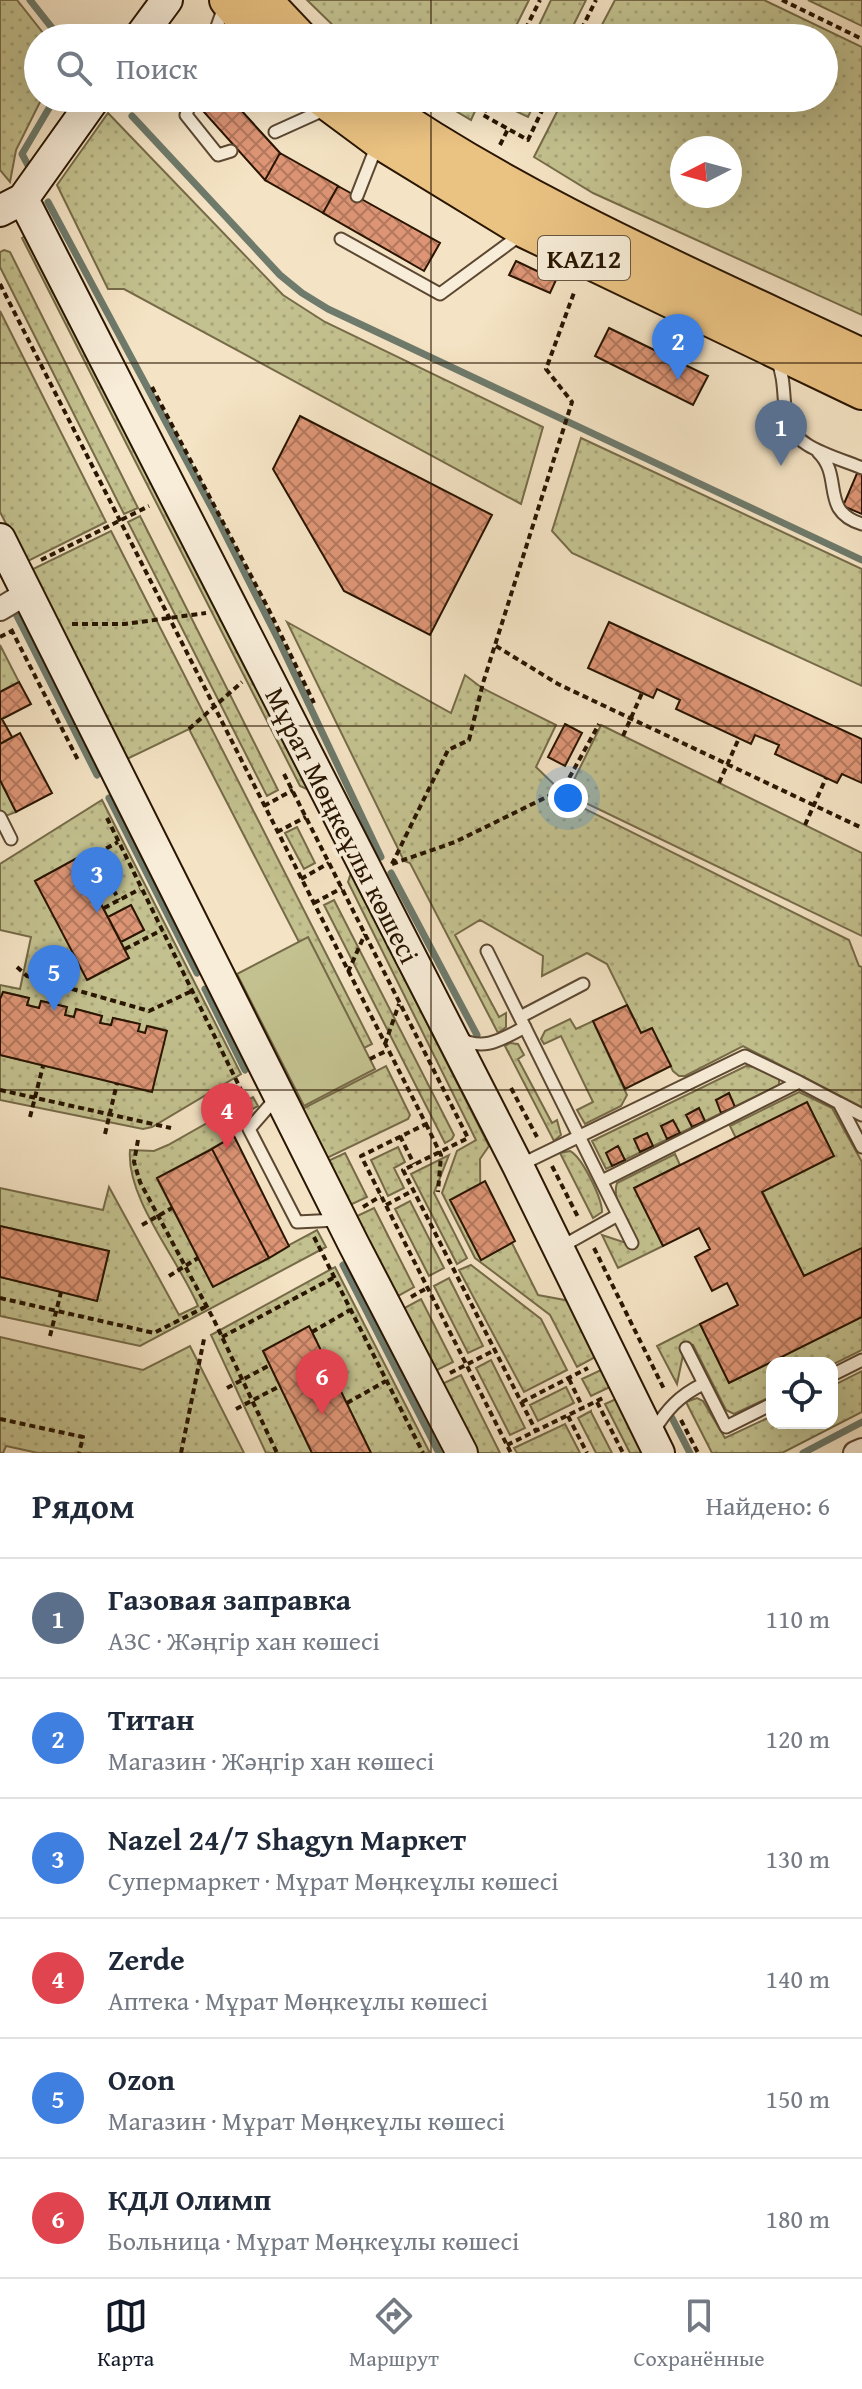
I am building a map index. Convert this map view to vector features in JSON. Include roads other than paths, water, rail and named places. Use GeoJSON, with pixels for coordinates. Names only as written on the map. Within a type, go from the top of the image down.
{"type":"FeatureCollection","features":[{"type":"Feature","properties":{"kind":"main road"},"geometry":{"type":"LineString","coordinates":[[149,24],[167,0]]}},
{"type":"Feature","properties":{"kind":"main road"},"geometry":{"type":"LineString","coordinates":[[226,0],[247,24]]}},
{"type":"Feature","properties":{"kind":"main road"},"geometry":{"type":"LineString","coordinates":[[264,0],[287,24]]}},
{"type":"Feature","properties":{"kind":"main road"},"geometry":{"type":"LineString","coordinates":[[11,205],[84,112]]}},
{"type":"Feature","properties":{"kind":"main road","name":"KAZ12"},"geometry":{"type":"LineString","coordinates":[[340,112],[379,141],[526,231],[862,392]]}},
{"type":"Feature","properties":{"kind":"main road","name":"KAZ12"},"geometry":{"type":"LineString","coordinates":[[390,112],[601,233],[862,356]]}},
{"type":"Feature","properties":{"kind":"main road","name":"Мұрат Мөңкеұлы көшесі"},"geometry":{"type":"LineString","coordinates":[[11,205],[222,619],[245,674],[367,876],[518,1166],[655,1444]]}},
{"type":"Feature","properties":{"kind":"main road"},"geometry":{"type":"LineString","coordinates":[[0,539],[341,1220],[462,1453]]}},
{"type":"Feature","properties":{"kind":"street"},"geometry":{"type":"LineString","coordinates":[[0,609],[27,593]]}},
{"type":"Feature","properties":{"kind":"street"},"geometry":{"type":"LineString","coordinates":[[855,1453],[862,1450]]}},
{"type":"Feature","properties":{"kind":"lane"},"geometry":{"type":"LineString","coordinates":[[218,24],[226,0]]}},
{"type":"Feature","properties":{"kind":"lane"},"geometry":{"type":"LineString","coordinates":[[187,112],[186,115],[218,155],[231,151]]}},
{"type":"Feature","properties":{"kind":"lane"},"geometry":{"type":"LineString","coordinates":[[275,132],[309,112]]}},
{"type":"Feature","properties":{"kind":"lane"},"geometry":{"type":"LineString","coordinates":[[357,196],[379,141]]}},
{"type":"Feature","properties":{"kind":"lane"},"geometry":{"type":"LineString","coordinates":[[341,239],[440,294],[526,231]]}},
{"type":"Feature","properties":{"kind":"lane"},"geometry":{"type":"LineString","coordinates":[[756,341],[777,358],[783,376],[789,425],[799,440],[862,468]]}},
{"type":"Feature","properties":{"kind":"lane"},"geometry":{"type":"LineString","coordinates":[[808,445],[826,461],[842,515],[862,524]]}},
{"type":"Feature","properties":{"kind":"lane"},"geometry":{"type":"LineString","coordinates":[[0,817],[11,839]]}},
{"type":"Feature","properties":{"kind":"lane"},"geometry":{"type":"LineString","coordinates":[[487,951],[632,1243]]}},
{"type":"Feature","properties":{"kind":"lane"},"geometry":{"type":"LineString","coordinates":[[444,1024],[467,1043],[482,1045],[497,1041],[583,984]]}},
{"type":"Feature","properties":{"kind":"lane"},"geometry":{"type":"LineString","coordinates":[[518,1166],[745,1056],[862,1115]]}},
{"type":"Feature","properties":{"kind":"lane"},"geometry":{"type":"LineString","coordinates":[[602,1181],[799,1082]]}},
{"type":"Feature","properties":{"kind":"lane"},"geometry":{"type":"LineString","coordinates":[[279,1095],[249,1129],[297,1222],[341,1220]]}},
{"type":"Feature","properties":{"kind":"lane"},"geometry":{"type":"LineString","coordinates":[[839,1103],[862,1147]]}},
{"type":"Feature","properties":{"kind":"lane"},"geometry":{"type":"LineString","coordinates":[[559,1248],[618,1215]]}},
{"type":"Feature","properties":{"kind":"lane"},"geometry":{"type":"LineString","coordinates":[[686,1348],[726,1427],[766,1407]]}},
{"type":"Feature","properties":{"kind":"lane"},"geometry":{"type":"LineString","coordinates":[[838,1372],[862,1360]]}},
{"type":"Feature","properties":{"kind":"lane"},"geometry":{"type":"LineString","coordinates":[[655,1444],[667,1409],[682,1395],[703,1384]]}},
{"type":"Feature","properties":{"kind":"waterway"},"geometry":{"type":"LineString","coordinates":[[30,0],[49,24]]}},
{"type":"Feature","properties":{"kind":"waterway"},"geometry":{"type":"LineString","coordinates":[[29,167],[22,154],[47,112]]}},
{"type":"Feature","properties":{"kind":"waterway"},"geometry":{"type":"LineString","coordinates":[[132,116],[280,275],[328,309],[862,560]]}},
{"type":"Feature","properties":{"kind":"waterway"},"geometry":{"type":"LineString","coordinates":[[48,202],[214,512],[381,857]]}},
{"type":"Feature","properties":{"kind":"waterway"},"geometry":{"type":"LineString","coordinates":[[15,612],[97,775]]}},
{"type":"Feature","properties":{"kind":"waterway"},"geometry":{"type":"LineString","coordinates":[[109,798],[197,973]]}},
{"type":"Feature","properties":{"kind":"waterway"},"geometry":{"type":"LineString","coordinates":[[391,873],[477,1035]]}},
{"type":"Feature","properties":{"kind":"waterway"},"geometry":{"type":"LineString","coordinates":[[205,989],[245,1070]]}},
{"type":"Feature","properties":{"kind":"waterway"},"geometry":{"type":"LineString","coordinates":[[343,1265],[439,1453]]}},
{"type":"Feature","properties":{"kind":"waterway"},"geometry":{"type":"LineString","coordinates":[[672,1418],[690,1453]]}},
{"type":"Feature","properties":{"kind":"waterway"},"geometry":{"type":"LineString","coordinates":[[803,1453],[862,1422]]}},
{"type":"Feature","properties":{"kind":"place","name":"Титан"},"geometry":{"type":"Point","coordinates":[678,380]}},
{"type":"Feature","properties":{"kind":"place","name":"Газовая заправка"},"geometry":{"type":"Point","coordinates":[781,466]}},
{"type":"Feature","properties":{"kind":"place","name":"Nazel 24/7 Shagyn Маркет"},"geometry":{"type":"Point","coordinates":[97,913]}},
{"type":"Feature","properties":{"kind":"place","name":"Ozon"},"geometry":{"type":"Point","coordinates":[54,1011]}},
{"type":"Feature","properties":{"kind":"place","name":"Zerde"},"geometry":{"type":"Point","coordinates":[227,1149]}},
{"type":"Feature","properties":{"kind":"place","name":"КДЛ Олимп"},"geometry":{"type":"Point","coordinates":[322,1415]}}]}
